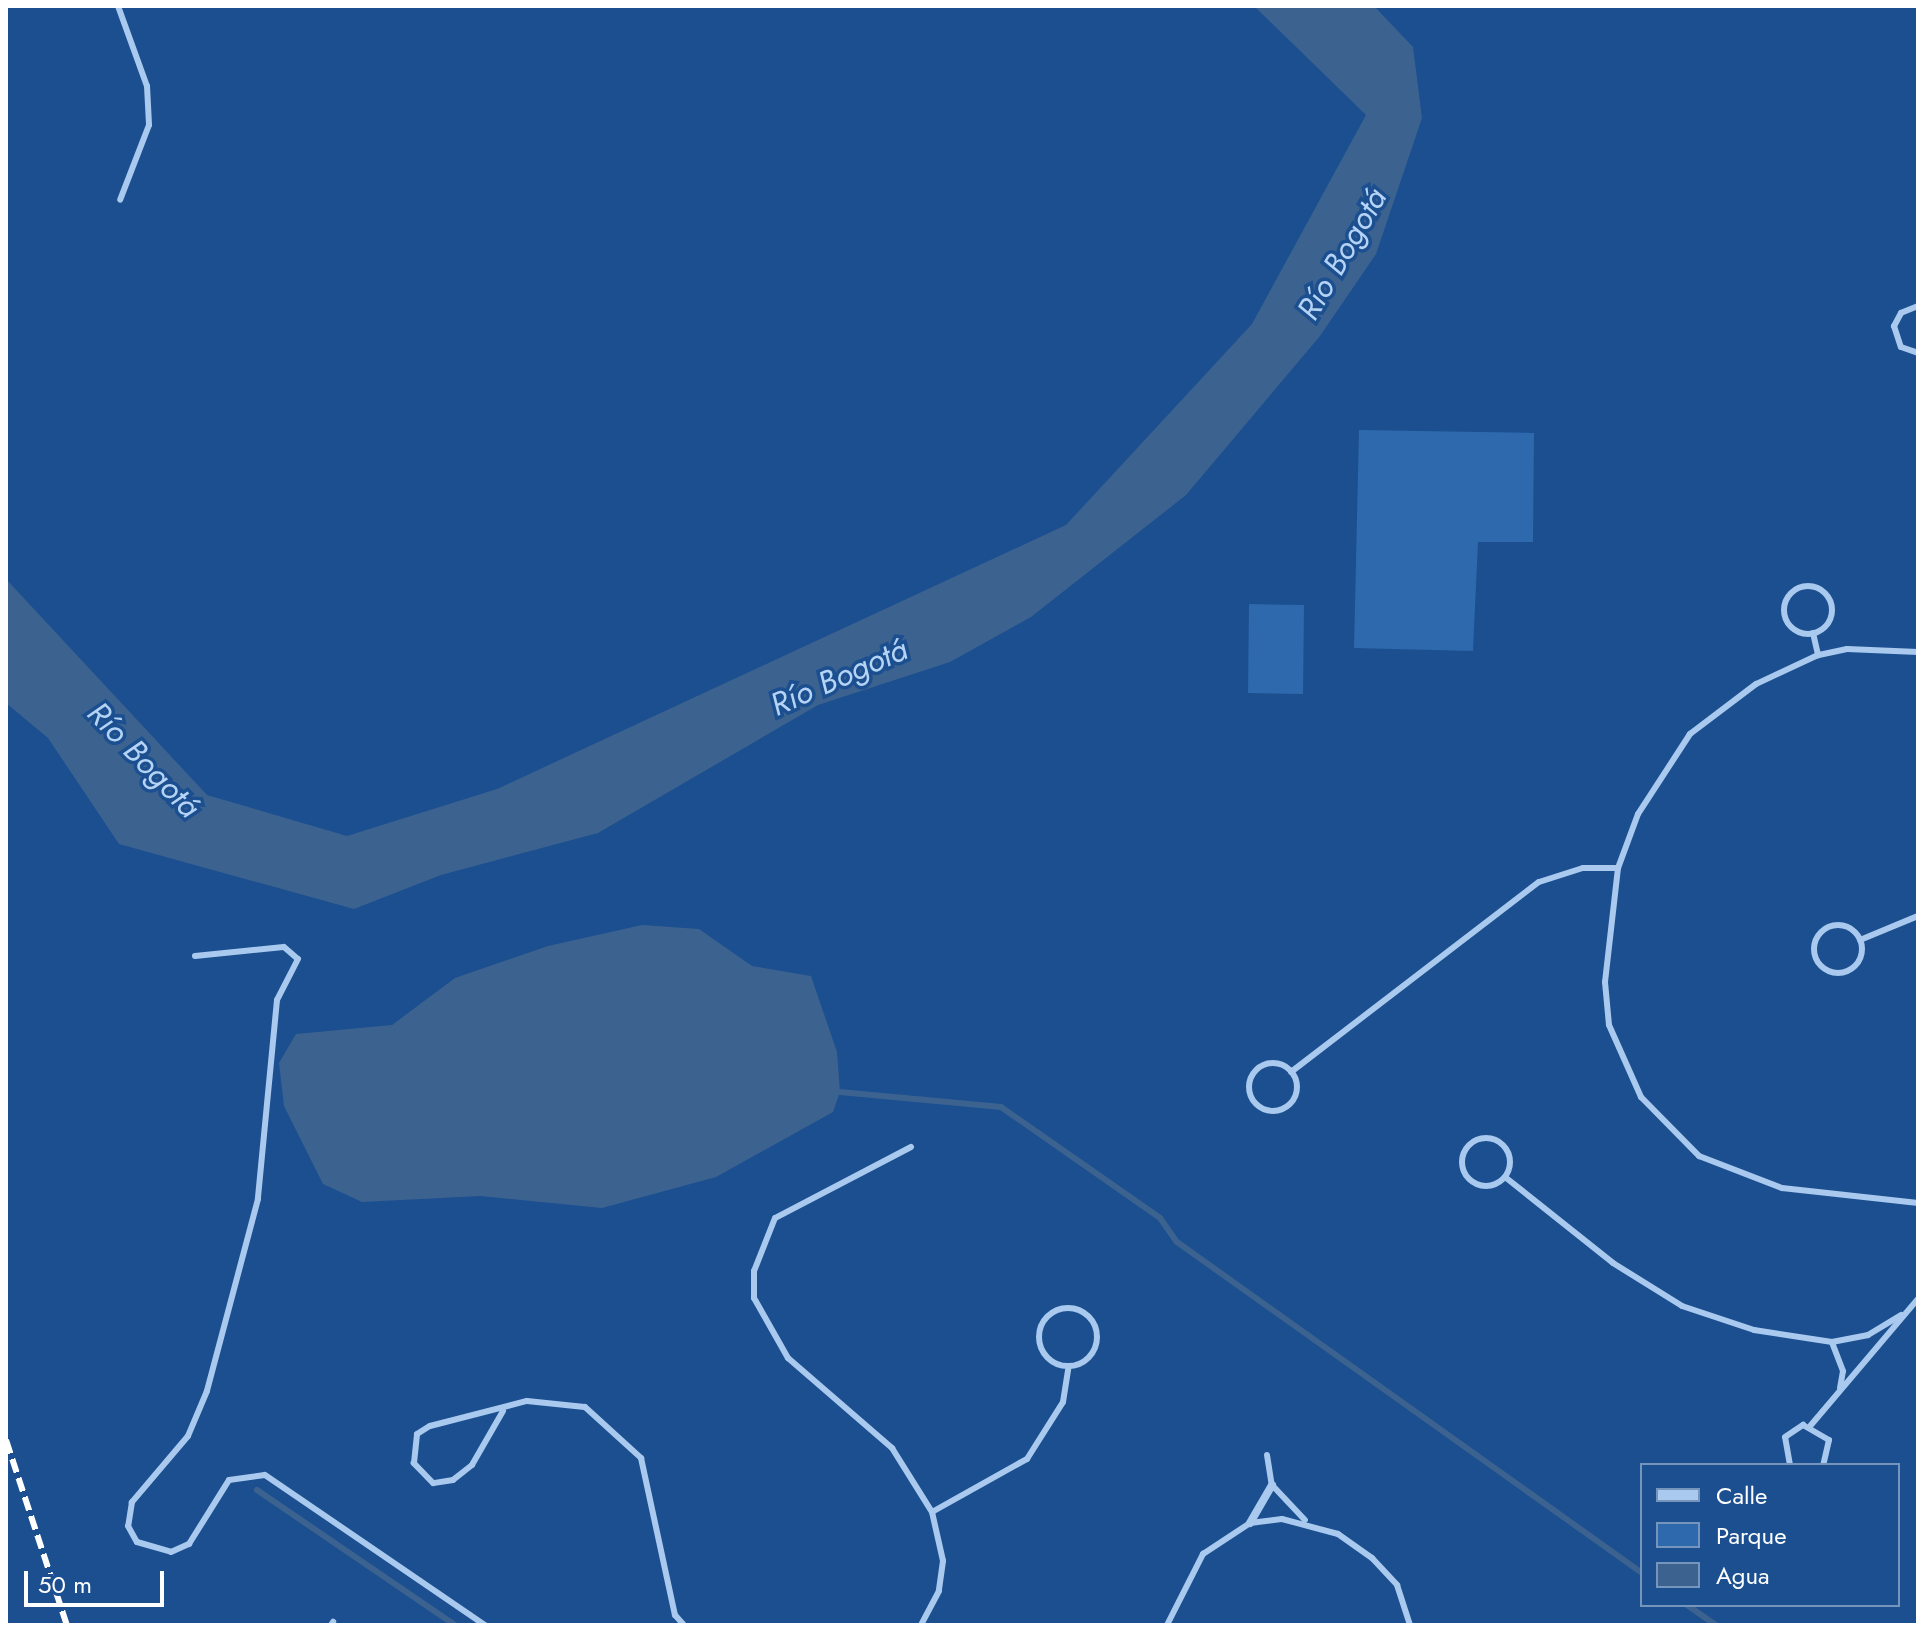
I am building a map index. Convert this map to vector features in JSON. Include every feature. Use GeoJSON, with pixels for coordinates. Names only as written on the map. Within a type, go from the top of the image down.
{"type":"FeatureCollection","features":[{"type":"Feature","properties":{"kind":"street"},"geometry":{"type":"LineString","coordinates":[[1250,1523],[1272,1485]]}},
{"type":"Feature","properties":{"kind":"lane"},"geometry":{"type":"LineString","coordinates":[[118,6],[147,86],[149,125],[120,200]]}},
{"type":"Feature","properties":{"kind":"lane"},"geometry":{"type":"LineString","coordinates":[[1918,306],[1901,313],[1894,326],[1901,347],[1918,353]]}},
{"type":"Feature","properties":{"kind":"lane"},"geometry":{"type":"LineString","coordinates":[[1804,586],[1830,601],[1830,618],[1813,633],[1797,631],[1784,614],[1786,599],[1804,586]]}},
{"type":"Feature","properties":{"kind":"lane"},"geometry":{"type":"LineString","coordinates":[[1813,633],[1818,655]]}},
{"type":"Feature","properties":{"kind":"lane"},"geometry":{"type":"LineString","coordinates":[[1918,652],[1818,655],[1756,684],[1690,734],[1638,814],[1618,868],[1606,928],[1609,1025],[1641,1097],[1666,1127],[1738,1176],[1782,1188],[1918,1203]]}},
{"type":"Feature","properties":{"kind":"lane"},"geometry":{"type":"LineString","coordinates":[[1291,1072],[1297,1087],[1286,1107],[1270,1111],[1252,1099],[1249,1084],[1262,1066],[1291,1072],[1539,882],[1583,868],[1618,868]]}},
{"type":"Feature","properties":{"kind":"lane"},"geometry":{"type":"LineString","coordinates":[[1860,940],[1842,925],[1827,928],[1816,938],[1816,960],[1834,973],[1850,969],[1860,940],[1918,916]]}},
{"type":"Feature","properties":{"kind":"lane"},"geometry":{"type":"LineString","coordinates":[[195,956],[284,947],[298,959],[277,1000],[258,1199],[207,1391],[188,1436],[132,1502],[128,1526],[137,1542],[171,1552],[189,1544],[229,1480],[265,1475],[485,1625]]}},
{"type":"Feature","properties":{"kind":"lane"},"geometry":{"type":"LineString","coordinates":[[1490,1139],[1504,1147],[1510,1162],[1505,1177],[1491,1186],[1469,1180],[1462,1166],[1469,1146],[1490,1139]]}},
{"type":"Feature","properties":{"kind":"lane"},"geometry":{"type":"LineString","coordinates":[[911,1147],[775,1218],[758,1246],[754,1298],[788,1358],[892,1448],[932,1512],[943,1561],[939,1591],[921,1625]]}},
{"type":"Feature","properties":{"kind":"lane"},"geometry":{"type":"LineString","coordinates":[[1505,1177],[1613,1263],[1682,1306],[1754,1330],[1832,1342],[1868,1335],[1915,1302]]}},
{"type":"Feature","properties":{"kind":"lane"},"geometry":{"type":"LineString","coordinates":[[1790,1463],[1785,1437],[1811,1425],[1915,1302]]}},
{"type":"Feature","properties":{"kind":"lane"},"geometry":{"type":"LineString","coordinates":[[1071,1308],[1093,1322],[1097,1339],[1085,1361],[1069,1366],[1046,1356],[1039,1341],[1047,1317],[1071,1308]]}},
{"type":"Feature","properties":{"kind":"lane"},"geometry":{"type":"LineString","coordinates":[[1832,1342],[1843,1371],[1840,1390]]}},
{"type":"Feature","properties":{"kind":"lane"},"geometry":{"type":"LineString","coordinates":[[932,1512],[1027,1459],[1063,1402],[1069,1366]]}},
{"type":"Feature","properties":{"kind":"lane"},"geometry":{"type":"LineString","coordinates":[[503,1411],[472,1465],[453,1480],[433,1483],[414,1463],[417,1434],[430,1426],[503,1411],[557,1400],[585,1407],[627,1441],[649,1477],[675,1615],[684,1625]]}},
{"type":"Feature","properties":{"kind":"lane"},"geometry":{"type":"LineString","coordinates":[[1811,1425],[1829,1440],[1823,1463]]}},
{"type":"Feature","properties":{"kind":"lane"},"geometry":{"type":"LineString","coordinates":[[1267,1455],[1272,1485],[1305,1520],[1372,1558],[1397,1585],[1410,1625]]}},
{"type":"Feature","properties":{"kind":"lane"},"geometry":{"type":"LineString","coordinates":[[1167,1625],[1203,1554],[1250,1523],[1305,1520]]}},
{"type":"Feature","properties":{"kind":"green space"},"geometry":{"type":"Polygon","coordinates":[[[1359,430],[1534,433],[1533,542],[1478,542],[1473,651],[1354,648],[1359,430]]]}},
{"type":"Feature","properties":{"kind":"green space"},"geometry":{"type":"Polygon","coordinates":[[[1249,604],[1304,605],[1303,694],[1248,693],[1249,604]]]}},
{"type":"Feature","properties":{"kind":"water","name":"Río Bogotá"},"geometry":{"type":"Polygon","coordinates":[[[1254,6],[1374,6],[1413,47],[1422,118],[1376,254],[1320,336],[1186,495],[1031,617],[950,662],[818,705],[598,833],[441,875],[354,909],[119,844],[48,738],[6,703],[6,579],[207,795],[347,836],[497,789],[1066,525],[1252,324],[1366,115],[1254,6]]]}},
{"type":"Feature","properties":{"kind":"water"},"geometry":{"type":"Polygon","coordinates":[[[642,925],[699,929],[752,966],[811,976],[837,1052],[840,1092],[833,1112],[716,1177],[602,1208],[481,1196],[362,1202],[323,1184],[284,1106],[279,1063],[296,1034],[392,1025],[455,978],[548,946],[642,925]]]}},
{"type":"Feature","properties":{"kind":"waterway"},"geometry":{"type":"LineString","coordinates":[[840,1092],[1001,1107],[1160,1218],[1177,1242],[1640,1572]]}},
{"type":"Feature","properties":{"kind":"waterway"},"geometry":{"type":"LineString","coordinates":[[257,1490],[455,1625]]}},
{"type":"Feature","properties":{"kind":"waterway"},"geometry":{"type":"LineString","coordinates":[[1690,1607],[1716,1625]]}},
{"type":"Feature","properties":{"kind":"railway"},"geometry":{"type":"LineString","coordinates":[[6,1440],[67,1625]]}}]}
